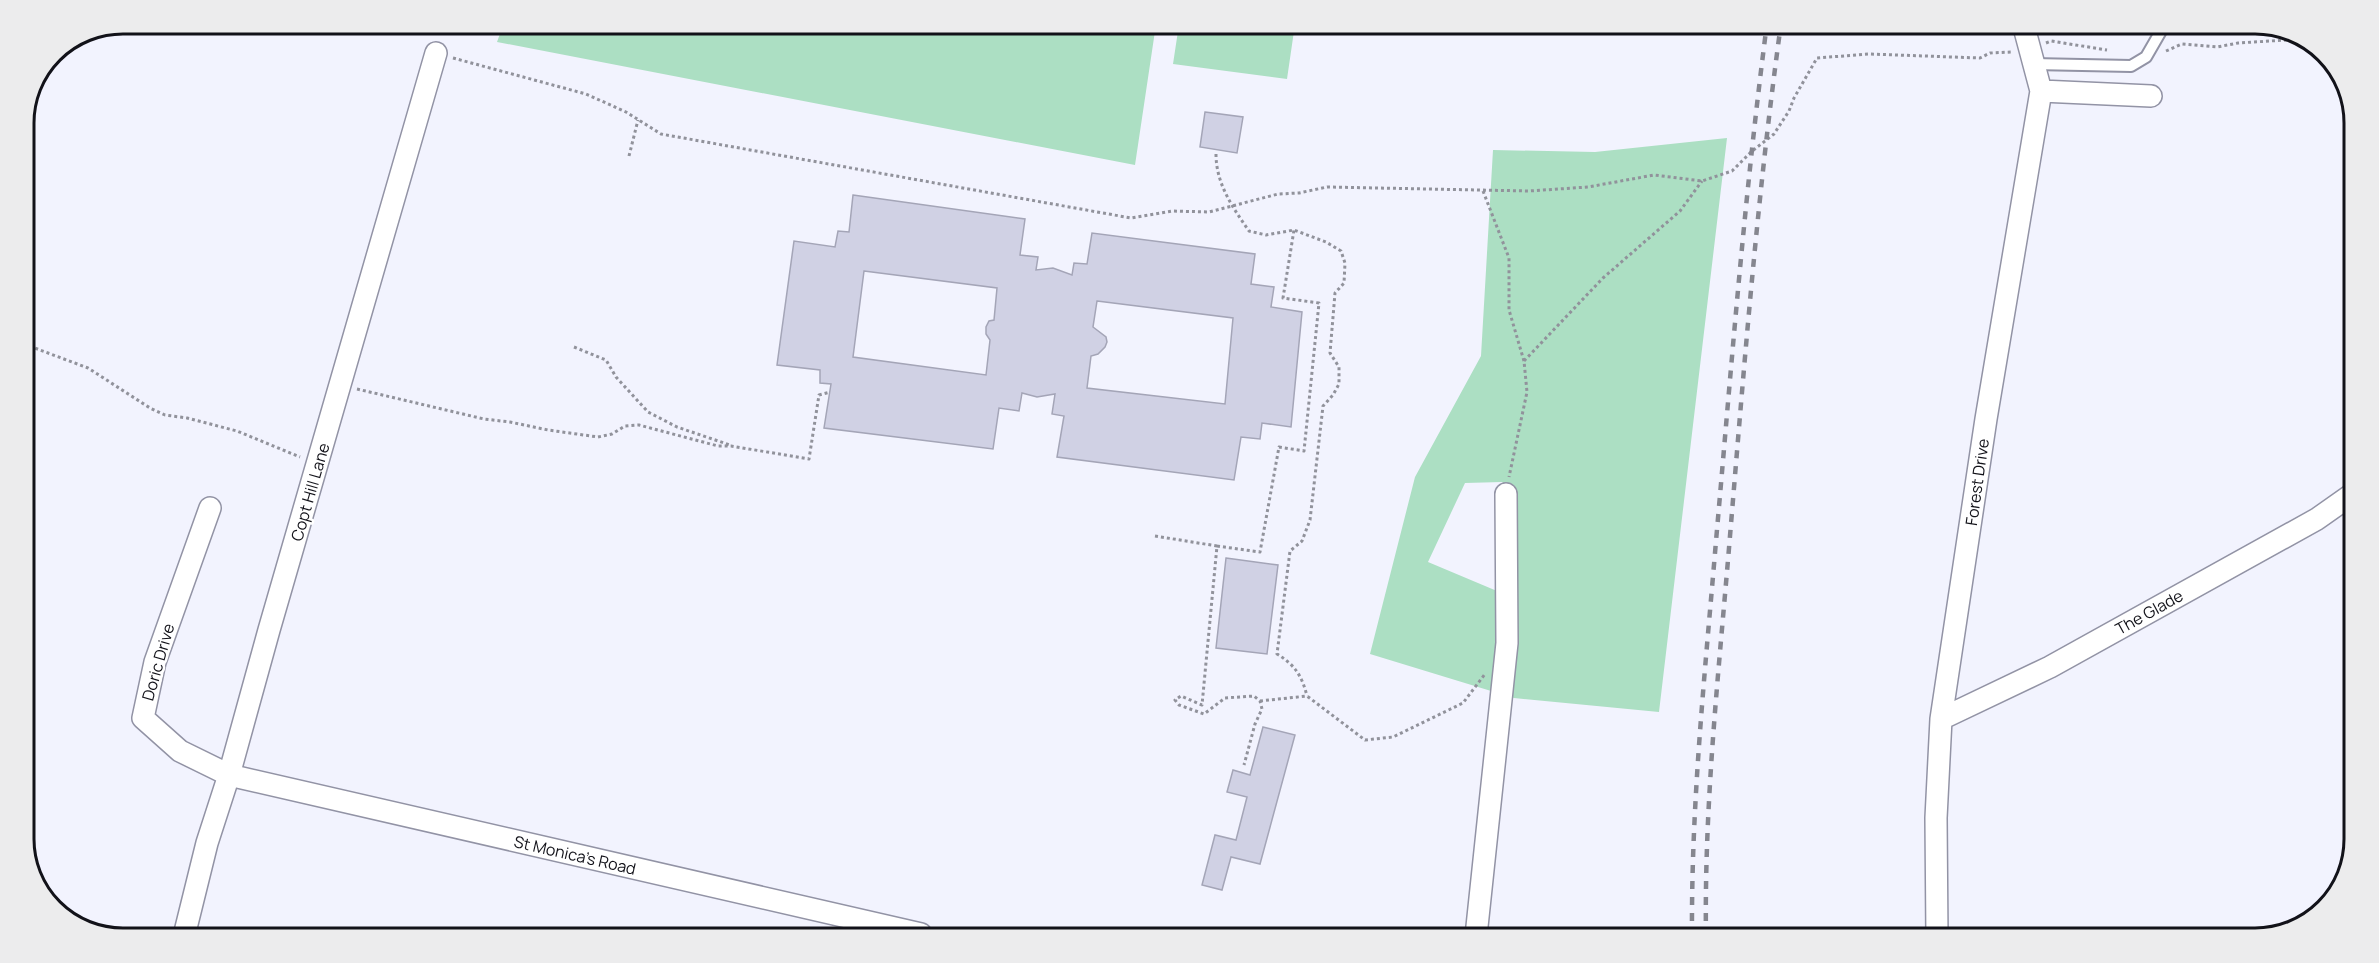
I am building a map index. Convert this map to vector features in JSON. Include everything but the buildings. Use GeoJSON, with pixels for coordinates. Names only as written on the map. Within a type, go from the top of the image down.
{"type":"FeatureCollection","features":[{"type":"Feature","properties":{"kind":"street","name":"Forest Drive"},"geometry":{"type":"LineString","coordinates":[[1937,928],[1936,818],[1941,719],[1986,419],[2041,92],[2029,49]]}},
{"type":"Feature","properties":{"kind":"street","name":"Copt Hill Lane"},"geometry":{"type":"LineString","coordinates":[[186,928],[207,843],[230,775],[269,630],[436,53]]}},
{"type":"Feature","properties":{"kind":"street"},"geometry":{"type":"LineString","coordinates":[[2041,92],[2151,96]]}},
{"type":"Feature","properties":{"kind":"street"},"geometry":{"type":"LineString","coordinates":[[1477,928],[1507,643],[1506,494]]}},
{"type":"Feature","properties":{"kind":"street","name":"The Glade"},"geometry":{"type":"LineString","coordinates":[[1941,719],[2050,667],[2317,519],[2344,500]]}},
{"type":"Feature","properties":{"kind":"street","name":"Doric Drive"},"geometry":{"type":"LineString","coordinates":[[210,508],[155,662],[143,718],[180,751],[230,775]]}},
{"type":"Feature","properties":{"kind":"street","name":"St Monica's Road"},"geometry":{"type":"LineString","coordinates":[[230,775],[895,928]]}},
{"type":"Feature","properties":{"kind":"lane"},"geometry":{"type":"LineString","coordinates":[[2029,49],[2131,66],[2146,57],[2160,34]]}},
{"type":"Feature","properties":{"kind":"path"},"geometry":{"type":"LineString","coordinates":[[436,53],[586,94],[626,112],[661,134],[1131,218],[1172,211],[1209,212],[1278,194],[1299,193],[1327,187],[1529,191],[1588,188],[1654,175],[1702,181],[1732,171],[1774,134],[1817,58],[1869,54],[1980,58],[1990,53],[2029,49],[2051,40],[2112,51]]}},
{"type":"Feature","properties":{"kind":"path"},"geometry":{"type":"LineString","coordinates":[[2146,57],[2182,44],[2217,47],[2238,43],[2286,40]]}},
{"type":"Feature","properties":{"kind":"path"},"geometry":{"type":"LineString","coordinates":[[629,156],[638,120]]}},
{"type":"Feature","properties":{"kind":"path"},"geometry":{"type":"LineString","coordinates":[[1216,154],[1216,166],[1233,207],[1249,231],[1266,235],[1294,230],[1326,242],[1341,251],[1345,263],[1344,283],[1335,293],[1330,353],[1339,367],[1339,384],[1323,406],[1310,520],[1302,541],[1290,551],[1277,654],[1289,661],[1298,671],[1307,696],[1365,740],[1392,737],[1463,703],[1488,669]]}},
{"type":"Feature","properties":{"kind":"path"},"geometry":{"type":"LineString","coordinates":[[1524,361],[1603,278],[1680,211],[1702,181]]}},
{"type":"Feature","properties":{"kind":"path"},"geometry":{"type":"LineString","coordinates":[[1483,191],[1509,258],[1509,310],[1524,361],[1527,392],[1506,494]]}},
{"type":"Feature","properties":{"kind":"path"},"geometry":{"type":"LineString","coordinates":[[1155,536],[1260,552],[1279,447],[1305,451],[1319,303],[1282,298],[1294,230]]}},
{"type":"Feature","properties":{"kind":"path"},"geometry":{"type":"LineString","coordinates":[[574,347],[606,360],[616,377],[654,416],[677,427],[731,446]]}},
{"type":"Feature","properties":{"kind":"path"},"geometry":{"type":"LineString","coordinates":[[35,348],[88,368],[150,408],[165,415],[187,418],[237,431],[285,449],[318,466]]}},
{"type":"Feature","properties":{"kind":"path"},"geometry":{"type":"LineString","coordinates":[[341,386],[484,419],[548,430],[598,436],[612,434],[625,426],[639,425],[718,446],[731,446],[809,459],[819,395],[830,392]]}},
{"type":"Feature","properties":{"kind":"path"},"geometry":{"type":"LineString","coordinates":[[1217,546],[1202,705],[1181,696],[1176,697],[1175,700],[1179,705],[1204,714],[1225,698],[1254,696],[1260,700],[1307,696]]}},
{"type":"Feature","properties":{"kind":"path"},"geometry":{"type":"LineString","coordinates":[[1244,765],[1255,724],[1262,709],[1260,700]]}},
{"type":"Feature","properties":{"kind":"green space"},"geometry":{"type":"Polygon","coordinates":[[[500,34],[1155,34],[1135,165],[497,42],[500,34]]]}},
{"type":"Feature","properties":{"kind":"green space"},"geometry":{"type":"Polygon","coordinates":[[[1178,34],[1294,34],[1287,79],[1173,64],[1178,34]]]}},
{"type":"Feature","properties":{"kind":"green space"},"geometry":{"type":"Polygon","coordinates":[[[1727,138],[1659,712],[1514,698],[1370,654],[1415,477],[1481,356],[1493,150],[1595,152],[1727,138]],[[1502,482],[1465,483],[1428,562],[1516,599],[1515,494],[1502,482]]]}},
{"type":"Feature","properties":{"kind":"railway"},"geometry":{"type":"LineString","coordinates":[[1692,928],[1696,788],[1703,689],[1738,286],[1766,34]]}},
{"type":"Feature","properties":{"kind":"railway"},"geometry":{"type":"LineString","coordinates":[[1706,928],[1707,837],[1717,686],[1764,157],[1780,34]]}}]}
